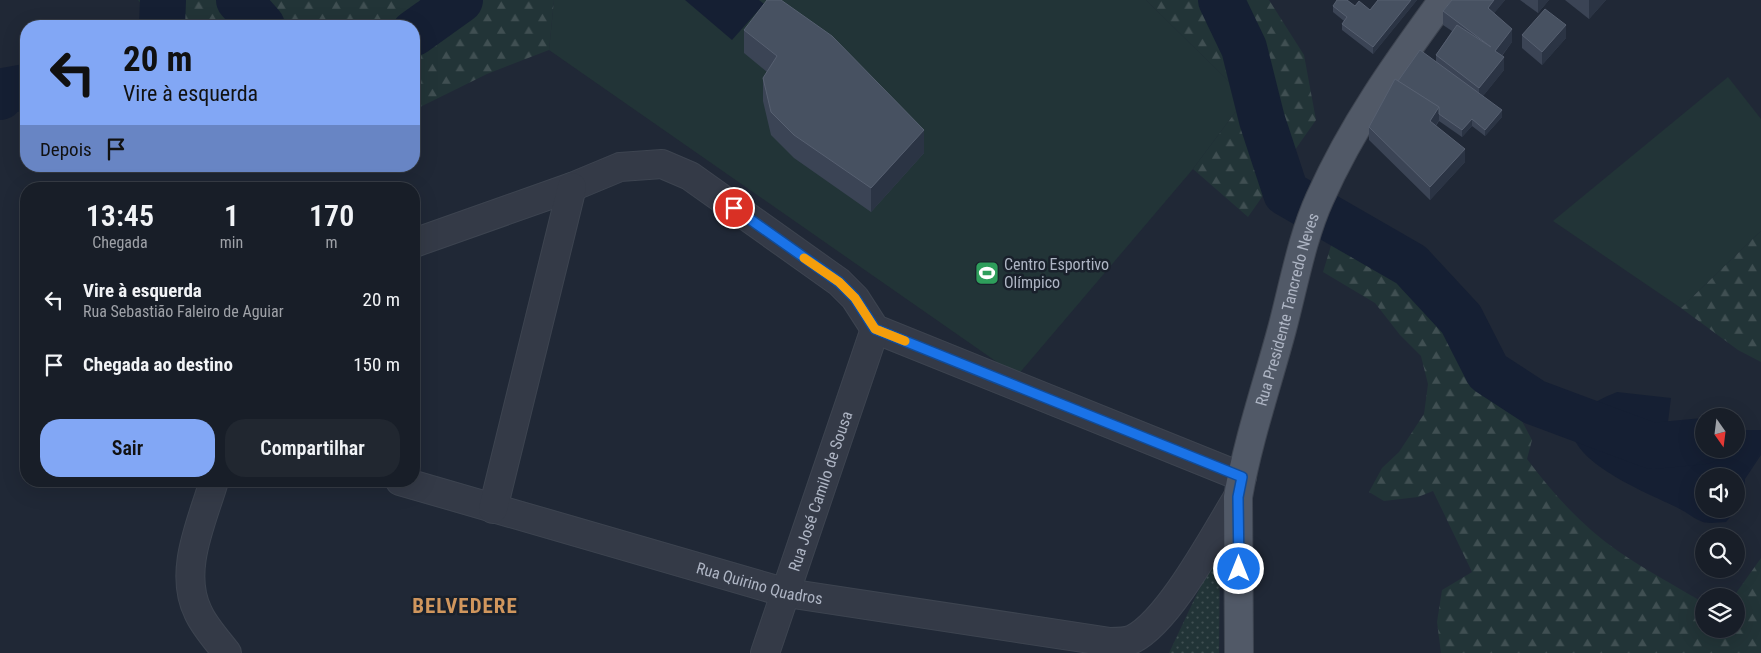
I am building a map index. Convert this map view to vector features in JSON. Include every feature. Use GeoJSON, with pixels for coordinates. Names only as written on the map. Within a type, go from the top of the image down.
{"type":"FeatureCollection","features":[{"type":"Feature","properties":{"kind":"main road","name":"Rua Presidente Tancredo Neves"},"geometry":{"type":"LineString","coordinates":[[1239,653],[1240,487],[1299,264],[1318,201],[1344,150],[1386,78],[1443,0]]}},
{"type":"Feature","properties":{"kind":"street"},"geometry":{"type":"LineString","coordinates":[[420,241],[572,187],[620,167],[662,164],[690,176],[839,282],[855,298],[875,329],[1240,487]]}},
{"type":"Feature","properties":{"kind":"street"},"geometry":{"type":"LineString","coordinates":[[493,509],[572,187]]}},
{"type":"Feature","properties":{"kind":"street","name":"Rua José Camilo de Sousa"},"geometry":{"type":"LineString","coordinates":[[765,653],[787,593],[875,329]]}},
{"type":"Feature","properties":{"kind":"street"},"geometry":{"type":"LineString","coordinates":[[212,487],[190,566],[190,589],[198,613],[227,653]]}},
{"type":"Feature","properties":{"kind":"street","name":"Rua Quirino Quadros"},"geometry":{"type":"LineString","coordinates":[[418,487],[787,593],[1110,642],[1131,640],[1145,632],[1164,612],[1240,487]]}},
{"type":"Feature","properties":{"kind":"green space"},"geometry":{"type":"Polygon","coordinates":[[[138,0],[554,0],[549,50],[487,74],[420,107],[420,20],[154,20],[138,0]]]}},
{"type":"Feature","properties":{"kind":"green space","name":"Centro Esportivo Olímpico"},"geometry":{"type":"Polygon","coordinates":[[[554,0],[1146,0],[1246,98],[1193,169],[1017,376],[549,50],[554,0]]]}},
{"type":"Feature","properties":{"kind":"green space"},"geometry":{"type":"Polygon","coordinates":[[[1146,0],[1269,0],[1304,55],[1316,120],[1248,217],[1193,169],[1246,98],[1146,0]]]}},
{"type":"Feature","properties":{"kind":"green space"},"geometry":{"type":"Polygon","coordinates":[[[1728,77],[1761,119],[1761,231],[1681,308],[1553,221],[1728,77]]]}},
{"type":"Feature","properties":{"kind":"green space"},"geometry":{"type":"Polygon","coordinates":[[[1761,231],[1761,362],[1738,350],[1681,308],[1761,231]]]}},
{"type":"Feature","properties":{"kind":"green space"},"geometry":{"type":"Polygon","coordinates":[[[1340,238],[1350,247],[1369,255],[1418,293],[1435,315],[1454,333],[1475,370],[1488,385],[1514,406],[1532,440],[1527,459],[1547,485],[1580,520],[1618,551],[1695,598],[1695,638],[1745,638],[1745,588],[1740,588],[1761,558],[1761,653],[1441,653],[1437,622],[1442,590],[1472,572],[1433,491],[1418,497],[1384,501],[1369,492],[1382,468],[1399,452],[1424,414],[1428,384],[1421,356],[1400,335],[1375,303],[1323,272],[1333,239],[1340,238]]]}},
{"type":"Feature","properties":{"kind":"green space"},"geometry":{"type":"Polygon","coordinates":[[[1220,545],[1219,653],[1169,653],[1220,545]]]}},
{"type":"Feature","properties":{"kind":"water"},"geometry":{"type":"Polygon","coordinates":[[[685,0],[759,0],[764,4],[732,40],[685,0]]]}},
{"type":"Feature","properties":{"kind":"water"},"geometry":{"type":"Polygon","coordinates":[[[1617,392],[1671,398],[1668,422],[1685,434],[1695,437],[1695,458],[1745,458],[1745,430],[1761,430],[1761,455],[1745,479],[1745,468],[1695,468],[1695,518],[1729,518],[1726,522],[1708,523],[1700,521],[1612,475],[1583,452],[1574,439],[1573,426],[1575,420],[1585,409],[1617,392]]]}},
{"type":"Feature","properties":{"kind":"building"},"geometry":{"type":"Polygon","coordinates":[[[767,0],[781,0],[832,36],[924,130],[871,188],[794,135],[771,112],[763,78],[777,56],[744,30],[767,0]]]}},
{"type":"Feature","properties":{"kind":"building"},"geometry":{"type":"Polygon","coordinates":[[[1337,0],[1347,0],[1355,6],[1359,1],[1370,10],[1378,0],[1411,0],[1373,47],[1342,24],[1347,17],[1333,6],[1337,0]]]}},
{"type":"Feature","properties":{"kind":"building"},"geometry":{"type":"Polygon","coordinates":[[[1452,0],[1494,0],[1488,8],[1512,29],[1495,51],[1504,57],[1479,88],[1436,55],[1457,25],[1491,47],[1443,11],[1452,0]]]}},
{"type":"Feature","properties":{"kind":"building"},"geometry":{"type":"Polygon","coordinates":[[[1545,9],[1566,25],[1542,52],[1522,35],[1545,9]]]}},
{"type":"Feature","properties":{"kind":"building"},"geometry":{"type":"Polygon","coordinates":[[[1420,50],[1502,110],[1485,130],[1472,119],[1462,130],[1439,114],[1439,107],[1398,81],[1420,50]]]}},
{"type":"Feature","properties":{"kind":"building"},"geometry":{"type":"Polygon","coordinates":[[[1395,79],[1439,107],[1430,121],[1465,149],[1430,187],[1369,127],[1395,79]]]}},
{"type":"Feature","properties":{"kind":"waterway"},"geometry":{"type":"LineString","coordinates":[[162,20],[163,0]]}},
{"type":"Feature","properties":{"kind":"waterway"},"geometry":{"type":"LineString","coordinates":[[239,0],[257,20]]}},
{"type":"Feature","properties":{"kind":"waterway"},"geometry":{"type":"LineString","coordinates":[[420,29],[460,0]]}},
{"type":"Feature","properties":{"kind":"waterway"},"geometry":{"type":"LineString","coordinates":[[1221,0],[1244,48],[1262,120],[1286,193],[1411,265],[1461,319],[1488,372],[1534,402],[1652,446],[1695,442]]}},
{"type":"Feature","properties":{"kind":"waterway"},"geometry":{"type":"LineString","coordinates":[[0,97],[3,91],[20,88]]}},
{"type":"Feature","properties":{"kind":"slow traffic"},"geometry":{"type":"LineString","coordinates":[[804,258],[839,282],[855,298],[875,329],[905,341]]}},
{"type":"Feature","properties":{"kind":"place","name":"Centro Esportivo Olímpico"},"geometry":{"type":"Point","coordinates":[987,273]}},
{"type":"Feature","properties":{"kind":"district","name":"BELVEDERE"},"geometry":{"type":"Point","coordinates":[465,606]}},
{"type":"Feature","properties":{"kind":"route"},"geometry":{"type":"LineString","coordinates":[[734,208],[839,282],[855,298],[875,329],[1242,477],[1238,497],[1239,569]]}}]}
